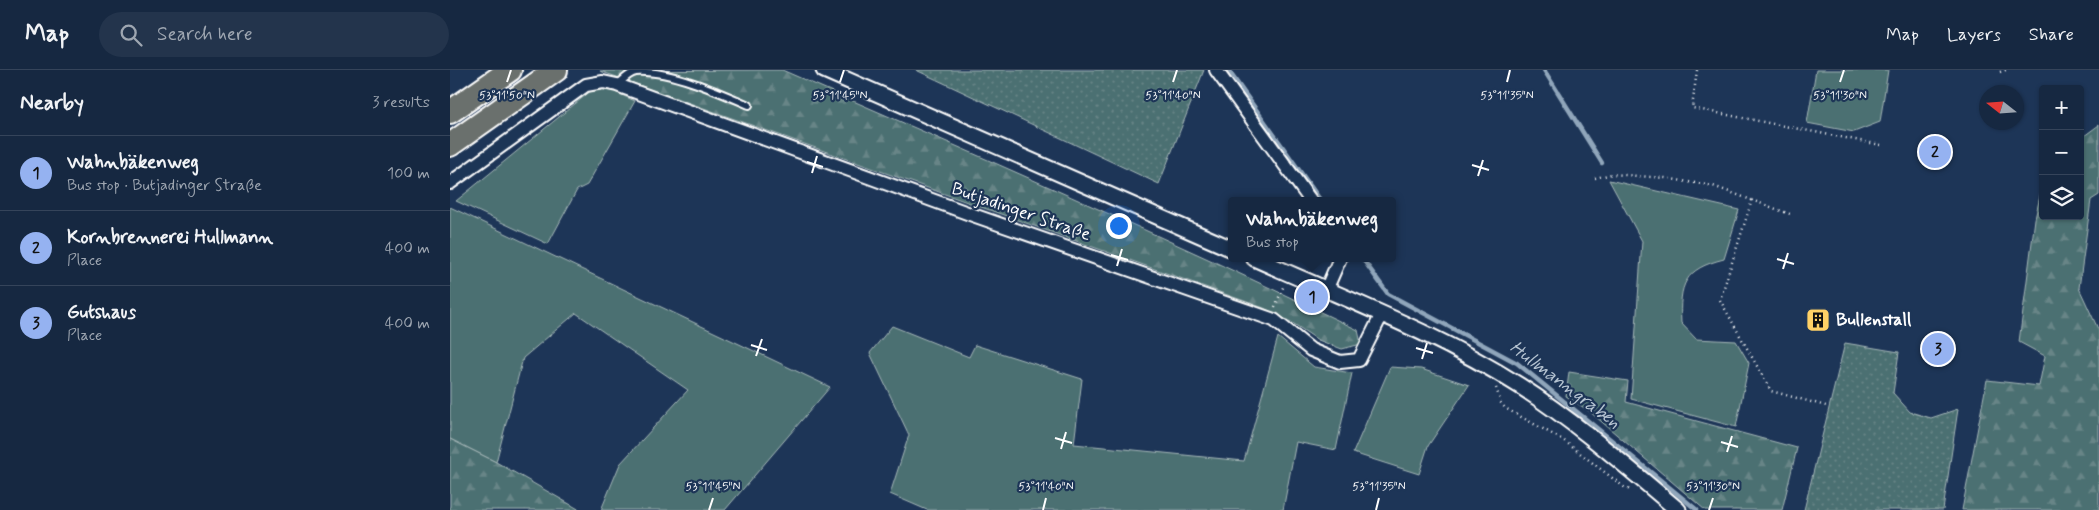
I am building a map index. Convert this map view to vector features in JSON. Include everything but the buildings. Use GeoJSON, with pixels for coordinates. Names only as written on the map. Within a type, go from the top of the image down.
{"type":"FeatureCollection","features":[{"type":"Feature","properties":{"kind":"highway"},"geometry":{"type":"LineString","coordinates":[[450,112],[510,70]]}},
{"type":"Feature","properties":{"kind":"highway"},"geometry":{"type":"LineString","coordinates":[[450,144],[556,70]]}},
{"type":"Feature","properties":{"kind":"street"},"geometry":{"type":"LineString","coordinates":[[824,70],[1228,247]]}},
{"type":"Feature","properties":{"kind":"street"},"geometry":{"type":"LineString","coordinates":[[1216,70],[1308,197]]}},
{"type":"Feature","properties":{"kind":"street"},"geometry":{"type":"LineString","coordinates":[[450,183],[586,85],[603,82],[617,86]]}},
{"type":"Feature","properties":{"kind":"street","name":"Butjadinger Straße"},"geometry":{"type":"LineString","coordinates":[[617,86],[970,214],[1274,320],[1311,350],[1340,362],[1359,360],[1382,314]]}},
{"type":"Feature","properties":{"kind":"street"},"geometry":{"type":"LineString","coordinates":[[1263,262],[1382,314],[1457,350],[1520,386],[1594,440],[1678,510]]}},
{"type":"Feature","properties":{"kind":"street"},"geometry":{"type":"LineString","coordinates":[[1326,290],[1338,262]]}},
{"type":"Feature","properties":{"kind":"lane"},"geometry":{"type":"LineString","coordinates":[[617,86],[634,72],[654,70],[675,74],[749,105]]}},
{"type":"Feature","properties":{"kind":"path"},"geometry":{"type":"LineString","coordinates":[[1697,70],[1692,108],[1881,144]]}},
{"type":"Feature","properties":{"kind":"path"},"geometry":{"type":"LineString","coordinates":[[2000,72],[2006,70]]}},
{"type":"Feature","properties":{"kind":"path"},"geometry":{"type":"LineString","coordinates":[[1595,178],[1612,174],[1665,178],[1712,186],[1790,214]]}},
{"type":"Feature","properties":{"kind":"path"},"geometry":{"type":"LineString","coordinates":[[1752,200],[1720,300],[1771,391],[1826,406]]}},
{"type":"Feature","properties":{"kind":"path"},"geometry":{"type":"LineString","coordinates":[[1275,307],[1284,283]]}},
{"type":"Feature","properties":{"kind":"path"},"geometry":{"type":"LineString","coordinates":[[1495,385],[1501,403],[1505,408],[1563,440],[1624,487],[1635,492]]}},
{"type":"Feature","properties":{"kind":"green space"},"geometry":{"type":"Polygon","coordinates":[[[782,70],[1072,197],[1287,296],[1358,330],[1361,344],[1342,349],[1318,340],[1291,322],[1264,308],[600,71],[782,70]]]}},
{"type":"Feature","properties":{"kind":"green space"},"geometry":{"type":"Polygon","coordinates":[[[916,70],[1204,70],[1159,184],[916,70]]]}},
{"type":"Feature","properties":{"kind":"green space"},"geometry":{"type":"Polygon","coordinates":[[[1816,70],[1888,70],[1880,122],[1854,132],[1807,123],[1816,70]]]}},
{"type":"Feature","properties":{"kind":"green space"},"geometry":{"type":"Polygon","coordinates":[[[608,89],[635,101],[587,185],[577,190],[548,244],[456,201],[592,90],[608,89]]]}},
{"type":"Feature","properties":{"kind":"green space"},"geometry":{"type":"Polygon","coordinates":[[[2099,125],[2099,195],[2091,200],[2079,288],[2099,331],[2099,510],[1962,510],[1987,380],[2039,386],[2045,356],[2019,342],[2035,219],[2039,200],[2039,220],[2084,220],[2084,136],[2099,125]]]}},
{"type":"Feature","properties":{"kind":"green space"},"geometry":{"type":"Polygon","coordinates":[[[1609,180],[1739,210],[1724,259],[1711,263],[1692,273],[1683,288],[1681,298],[1681,323],[1696,339],[1736,341],[1749,363],[1736,427],[1631,399],[1642,241],[1609,180]]]}},
{"type":"Feature","properties":{"kind":"green space"},"geometry":{"type":"Polygon","coordinates":[[[450,207],[830,387],[725,510],[601,510],[620,464],[688,390],[576,313],[523,358],[496,462],[450,439],[450,207]]]}},
{"type":"Feature","properties":{"kind":"green space"},"geometry":{"type":"Polygon","coordinates":[[[892,326],[969,357],[975,345],[1082,379],[1074,444],[1244,461],[1278,337],[1314,367],[1352,373],[1336,450],[1296,442],[1283,510],[927,510],[890,494],[909,435],[870,353],[892,326]]]}},
{"type":"Feature","properties":{"kind":"green space"},"geometry":{"type":"Polygon","coordinates":[[[1845,343],[1899,352],[1893,393],[1910,412],[1931,418],[1958,409],[1943,510],[1804,510],[1845,343]]]}},
{"type":"Feature","properties":{"kind":"green space"},"geometry":{"type":"Polygon","coordinates":[[[1390,367],[1421,369],[1469,385],[1428,446],[1419,474],[1353,453],[1390,367]]]}},
{"type":"Feature","properties":{"kind":"green space"},"geometry":{"type":"Polygon","coordinates":[[[1569,372],[1628,381],[1626,402],[1797,448],[1782,510],[1705,510],[1589,411],[1566,396],[1569,372]]]}},
{"type":"Feature","properties":{"kind":"green space"},"geometry":{"type":"Polygon","coordinates":[[[450,439],[496,462],[580,510],[450,510],[450,439]]]}},
{"type":"Feature","properties":{"kind":"waterway","name":"Hullmanngraben"},"geometry":{"type":"LineString","coordinates":[[1228,70],[1318,197]]}},
{"type":"Feature","properties":{"kind":"waterway"},"geometry":{"type":"LineString","coordinates":[[1544,70],[1602,163]]}},
{"type":"Feature","properties":{"kind":"waterway","name":"Hullmanngraben"},"geometry":{"type":"LineString","coordinates":[[1365,262],[1388,294],[1517,363],[1697,510]]}},
{"type":"Feature","properties":{"kind":"place","name":"Kornbrennerei Hullmann"},"geometry":{"type":"Point","coordinates":[1935,152]}},
{"type":"Feature","properties":{"kind":"place","name":"Wahnbäkenweg"},"geometry":{"type":"Point","coordinates":[1312,297]}},
{"type":"Feature","properties":{"kind":"place","name":"Bullenstall"},"geometry":{"type":"Point","coordinates":[1818,320]}},
{"type":"Feature","properties":{"kind":"place","name":"Gutshaus"},"geometry":{"type":"Point","coordinates":[1938,349]}}]}
